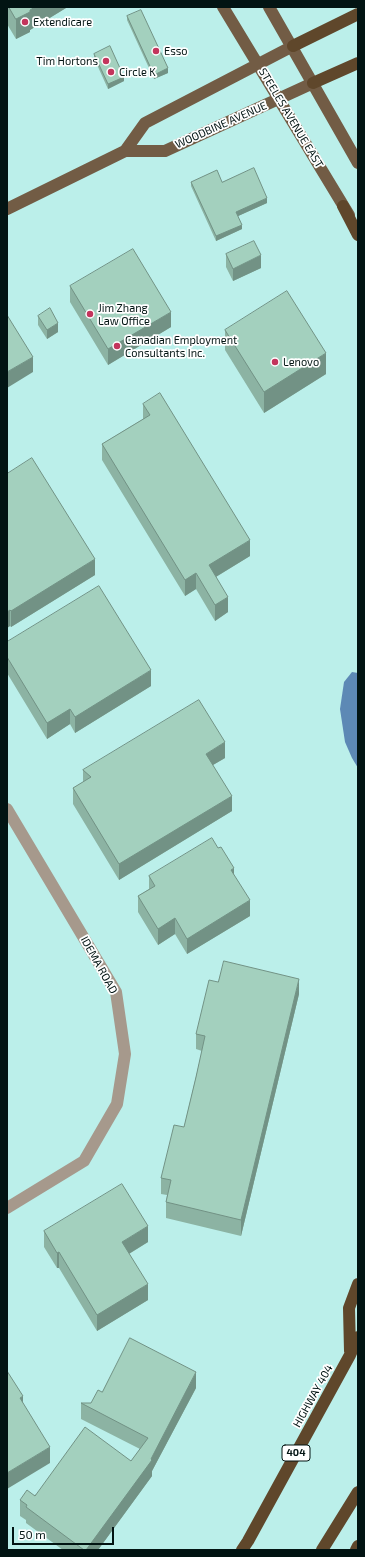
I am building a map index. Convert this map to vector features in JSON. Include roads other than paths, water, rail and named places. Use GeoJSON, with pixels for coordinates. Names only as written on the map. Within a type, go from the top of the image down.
{"type":"FeatureCollection","features":[{"type":"Feature","properties":{"kind":"highway"},"geometry":{"type":"LineString","coordinates":[[293,46],[358,14]]}},
{"type":"Feature","properties":{"kind":"highway"},"geometry":{"type":"LineString","coordinates":[[313,83],[358,63]]}},
{"type":"Feature","properties":{"kind":"highway"},"geometry":{"type":"LineString","coordinates":[[344,206],[358,234]]}},
{"type":"Feature","properties":{"kind":"highway"},"geometry":{"type":"LineString","coordinates":[[350,1355],[349,1308],[358,1284]]}},
{"type":"Feature","properties":{"kind":"highway","name":"HIGHWAY 404"},"geometry":{"type":"LineString","coordinates":[[242,1550],[350,1355],[358,1337]]}},
{"type":"Feature","properties":{"kind":"highway"},"geometry":{"type":"LineString","coordinates":[[322,1550],[358,1492]]}},
{"type":"Feature","properties":{"kind":"highway"},"geometry":{"type":"LineString","coordinates":[[356,1550],[358,1546]]}},
{"type":"Feature","properties":{"kind":"main road","name":"STEELES AVENUE EAST"},"geometry":{"type":"LineString","coordinates":[[223,7],[358,229]]}},
{"type":"Feature","properties":{"kind":"main road"},"geometry":{"type":"LineString","coordinates":[[269,7],[293,46],[358,163]]}},
{"type":"Feature","properties":{"kind":"main road","name":"WOODBINE AVENUE"},"geometry":{"type":"LineString","coordinates":[[125,151],[144,124],[293,46]]}},
{"type":"Feature","properties":{"kind":"main road","name":"WOODBINE AVENUE"},"geometry":{"type":"LineString","coordinates":[[7,209],[125,151],[165,151],[313,83]]}},
{"type":"Feature","properties":{"kind":"street","name":"IDEMA ROAD"},"geometry":{"type":"LineString","coordinates":[[7,809],[116,992],[125,1054],[117,1104],[84,1161],[7,1208]]}},
{"type":"Feature","properties":{"kind":"water"},"geometry":{"type":"Polygon","coordinates":[[[352,672],[358,673],[358,768],[345,742],[340,709],[344,682],[352,672]]]}},
{"type":"Feature","properties":{"kind":"place","name":"Extendicare"},"geometry":{"type":"Point","coordinates":[25,22]}},
{"type":"Feature","properties":{"kind":"place","name":"Esso"},"geometry":{"type":"Point","coordinates":[156,51]}},
{"type":"Feature","properties":{"kind":"place","name":"Tim Hortons"},"geometry":{"type":"Point","coordinates":[106,61]}},
{"type":"Feature","properties":{"kind":"place","name":"Circle K"},"geometry":{"type":"Point","coordinates":[111,72]}},
{"type":"Feature","properties":{"kind":"place","name":"Jim Zhang Law Office"},"geometry":{"type":"Point","coordinates":[90,314]}},
{"type":"Feature","properties":{"kind":"place","name":"Canadian Employment Consultants Inc."},"geometry":{"type":"Point","coordinates":[117,346]}},
{"type":"Feature","properties":{"kind":"place","name":"Lenovo"},"geometry":{"type":"Point","coordinates":[275,362]}}]}
